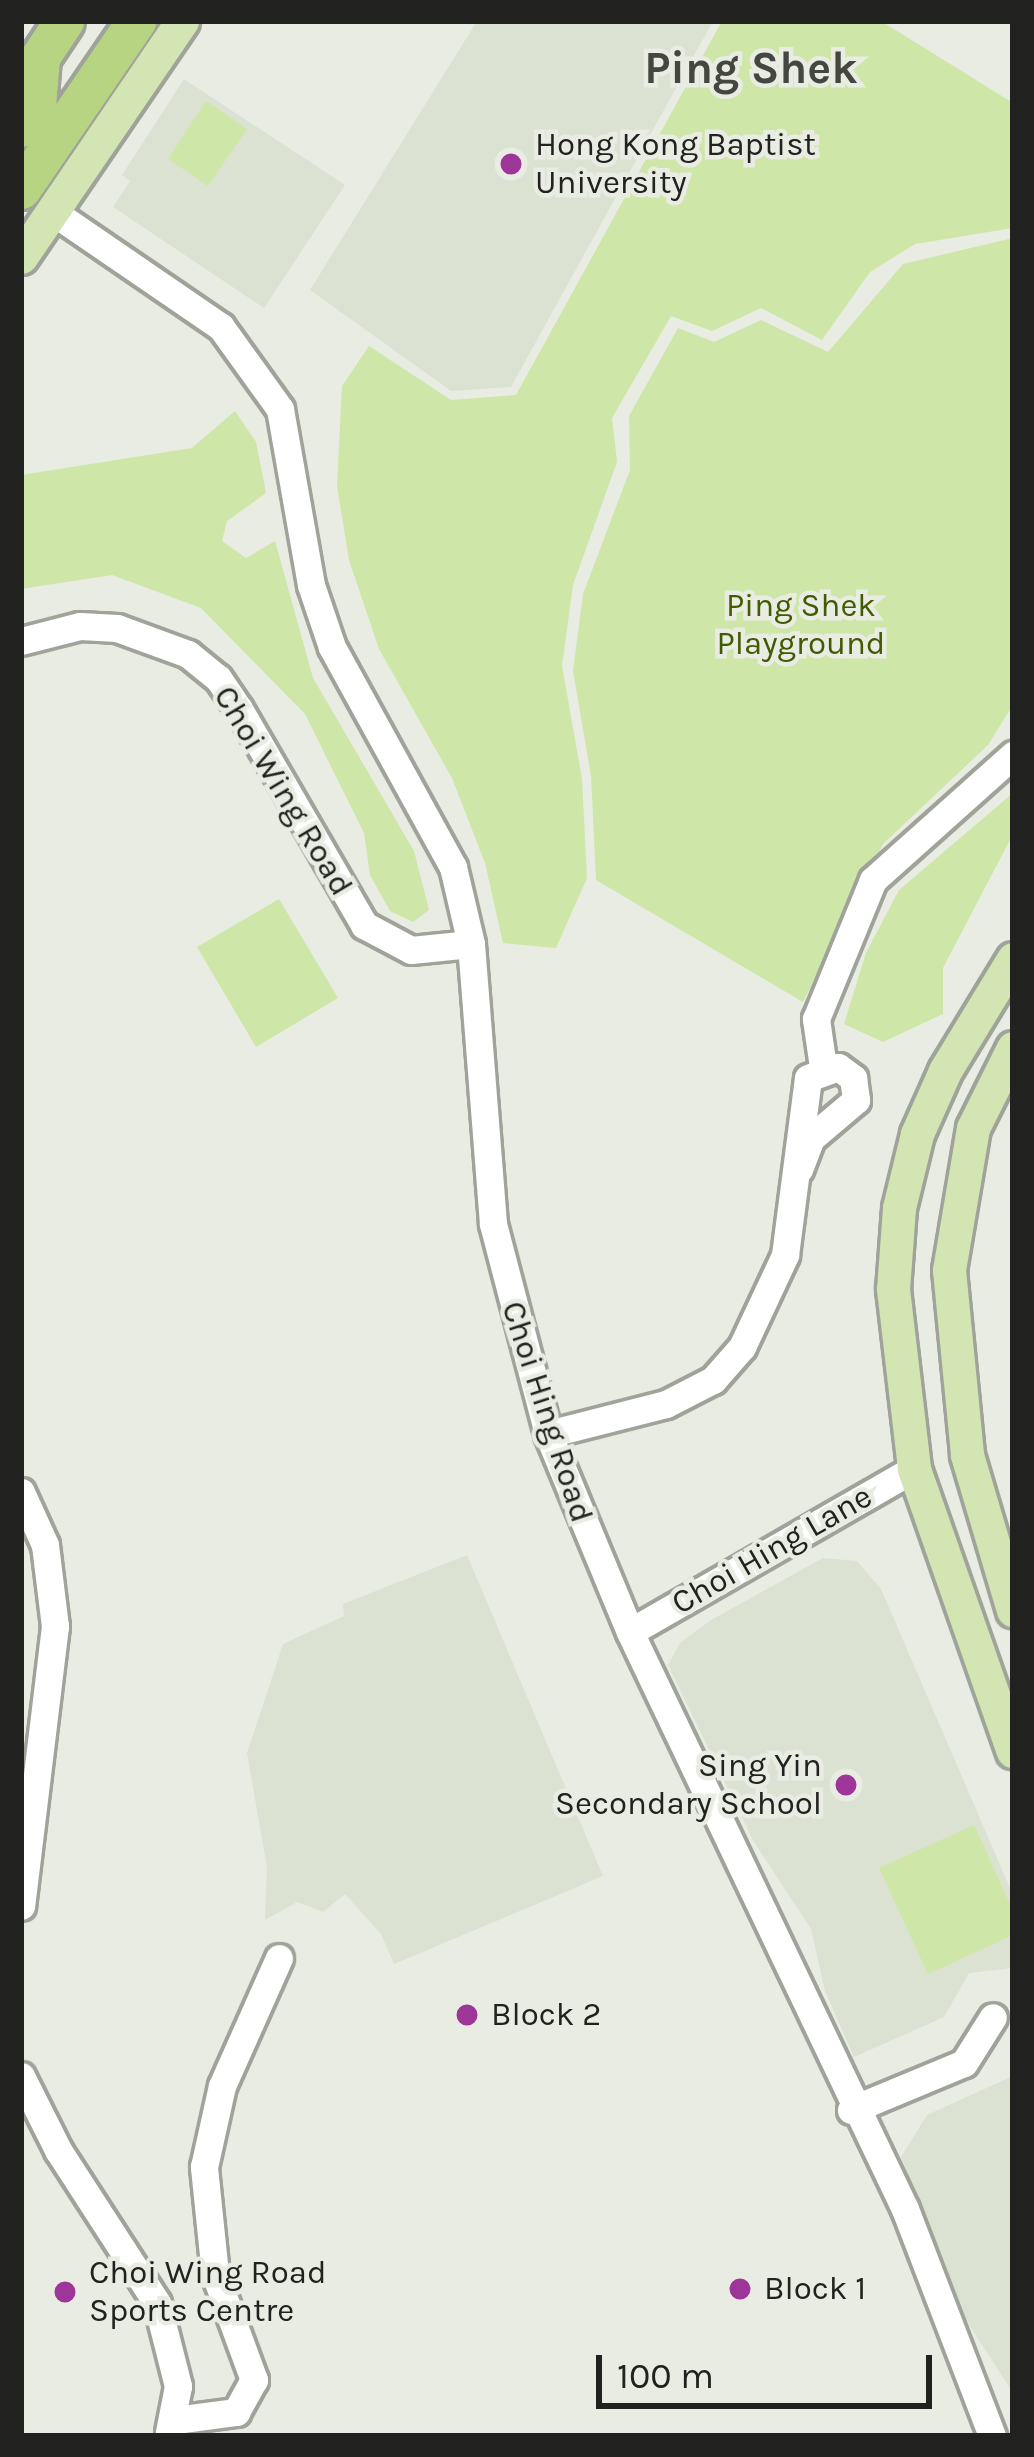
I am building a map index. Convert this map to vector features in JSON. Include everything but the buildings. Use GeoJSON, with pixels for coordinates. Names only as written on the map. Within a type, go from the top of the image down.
{"type":"FeatureCollection","features":[{"type":"Feature","properties":{"kind":"highway"},"geometry":{"type":"LineString","coordinates":[[21,127],[36,107],[30,63],[64,21]]}},
{"type":"Feature","properties":{"kind":"highway"},"geometry":{"type":"LineString","coordinates":[[21,189],[136,21]]}},
{"type":"Feature","properties":{"kind":"main road"},"geometry":{"type":"LineString","coordinates":[[21,257],[56,214],[182,21]]}},
{"type":"Feature","properties":{"kind":"main road"},"geometry":{"type":"LineString","coordinates":[[1013,959],[945,1071],[898,1208],[893,1289],[914,1468],[1013,1751]]}},
{"type":"Feature","properties":{"kind":"main road"},"geometry":{"type":"LineString","coordinates":[[1013,1048],[960,1174],[949,1321],[962,1423],[1013,1610]]}},
{"type":"Feature","properties":{"kind":"main road"},"geometry":{"type":"LineString","coordinates":[[914,1468],[962,1423]]}},
{"type":"Feature","properties":{"kind":"street","name":"Choi Hing Road"},"geometry":{"type":"LineString","coordinates":[[56,214],[221,327],[280,409],[311,585],[332,646],[453,867],[471,944],[493,1223],[548,1434],[630,1632],[851,2110],[905,2209],[992,2436]]}},
{"type":"Feature","properties":{"kind":"street","name":"Choi Wing Road"},"geometry":{"type":"LineString","coordinates":[[21,641],[80,626],[117,628],[188,654],[218,678],[239,709],[364,925],[411,950],[471,944]]}},
{"type":"Feature","properties":{"kind":"street"},"geometry":{"type":"LineString","coordinates":[[548,1434],[666,1404],[713,1380],[770,1298],[815,1073],[816,1018],[872,880],[1013,755]]}},
{"type":"Feature","properties":{"kind":"street"},"geometry":{"type":"LineString","coordinates":[[799,1168],[811,1138],[856,1100],[849,1073],[815,1073]]}},
{"type":"Feature","properties":{"kind":"street","name":"Choi Hing Lane"},"geometry":{"type":"LineString","coordinates":[[630,1632],[914,1468]]}},
{"type":"Feature","properties":{"kind":"street"},"geometry":{"type":"LineString","coordinates":[[21,1492],[46,1545],[55,1626],[21,1906]]}},
{"type":"Feature","properties":{"kind":"street"},"geometry":{"type":"LineString","coordinates":[[21,2076],[58,2150],[157,2303],[174,2354],[171,2428],[236,2412],[254,2380],[215,2274],[204,2167],[222,2086],[279,1958]]}},
{"type":"Feature","properties":{"kind":"street"},"geometry":{"type":"LineString","coordinates":[[851,2110],[964,2063],[994,2017]]}},
{"type":"Feature","properties":{"kind":"shaded area","name":"Hong Kong Baptist University"},"geometry":{"type":"Polygon","coordinates":[[[477,21],[713,21],[511,387],[451,391],[310,290],[477,21]]]}},
{"type":"Feature","properties":{"kind":"shaded area"},"geometry":{"type":"Polygon","coordinates":[[[184,79],[345,185],[264,308],[113,207],[130,181],[122,175],[184,79]]]}},
{"type":"Feature","properties":{"kind":"shaded area"},"geometry":{"type":"Polygon","coordinates":[[[467,1555],[603,1876],[394,1964],[381,1934],[345,1894],[323,1912],[297,1902],[265,1920],[267,1867],[247,1753],[283,1644],[344,1616],[343,1604],[467,1555]]]}},
{"type":"Feature","properties":{"kind":"shaded area","name":"Sing Yin Secondary School"},"geometry":{"type":"Polygon","coordinates":[[[823,1558],[857,1561],[881,1589],[1013,1895],[1013,1968],[969,1973],[944,2017],[854,2057],[825,1991],[811,1929],[754,1842],[668,1665],[680,1643],[711,1620],[823,1558]]]}},
{"type":"Feature","properties":{"kind":"shaded area"},"geometry":{"type":"Polygon","coordinates":[[[1013,2076],[1013,2393],[966,2320],[901,2157],[927,2115],[1013,2076]]]}},
{"type":"Feature","properties":{"kind":"green space"},"geometry":{"type":"Polygon","coordinates":[[[722,21],[881,21],[1013,103],[1013,228],[915,244],[870,272],[822,340],[761,308],[712,331],[671,316],[612,418],[617,462],[573,585],[562,666],[582,779],[587,878],[556,948],[503,943],[485,863],[452,778],[379,649],[349,560],[337,486],[342,386],[369,346],[451,400],[516,395],[722,21]]]}},
{"type":"Feature","properties":{"kind":"green space"},"geometry":{"type":"Polygon","coordinates":[[[206,101],[247,129],[208,186],[168,159],[206,101]]]}},
{"type":"Feature","properties":{"kind":"green space","name":"Ping Shek Playground"},"geometry":{"type":"Polygon","coordinates":[[[1013,238],[1011,708],[988,745],[883,844],[803,1002],[596,880],[591,776],[573,671],[583,594],[630,470],[629,416],[678,328],[714,342],[761,320],[828,352],[903,264],[1013,238]]]}},
{"type":"Feature","properties":{"kind":"green space"},"geometry":{"type":"Polygon","coordinates":[[[235,411],[256,442],[266,493],[227,521],[222,541],[246,558],[275,541],[313,678],[414,851],[429,910],[413,922],[390,911],[370,875],[364,833],[305,714],[201,608],[112,575],[21,589],[21,475],[192,448],[235,411]]]}},
{"type":"Feature","properties":{"kind":"green space"},"geometry":{"type":"Polygon","coordinates":[[[1013,793],[1013,834],[943,968],[943,1014],[883,1042],[844,1024],[866,953],[899,890],[1013,793]]]}},
{"type":"Feature","properties":{"kind":"green space"},"geometry":{"type":"Polygon","coordinates":[[[279,899],[338,998],[256,1047],[197,947],[279,899]]]}},
{"type":"Feature","properties":{"kind":"green space"},"geometry":{"type":"Polygon","coordinates":[[[974,1825],[1013,1911],[1013,1935],[928,1974],[879,1868],[974,1825]]]}},
{"type":"Feature","properties":{"kind":"place","name":"Hong Kong Baptist University"},"geometry":{"type":"Point","coordinates":[511,164]}},
{"type":"Feature","properties":{"kind":"place","name":"Sing Yin Secondary School"},"geometry":{"type":"Point","coordinates":[846,1785]}},
{"type":"Feature","properties":{"kind":"place","name":"Block 2"},"geometry":{"type":"Point","coordinates":[467,2015]}},
{"type":"Feature","properties":{"kind":"place","name":"Block 1"},"geometry":{"type":"Point","coordinates":[740,2289]}},
{"type":"Feature","properties":{"kind":"place","name":"Choi Wing Road Sports Centre"},"geometry":{"type":"Point","coordinates":[65,2292]}},
{"type":"Feature","properties":{"kind":"district","name":"Ping Shek"},"geometry":{"type":"Point","coordinates":[751,69]}}]}
